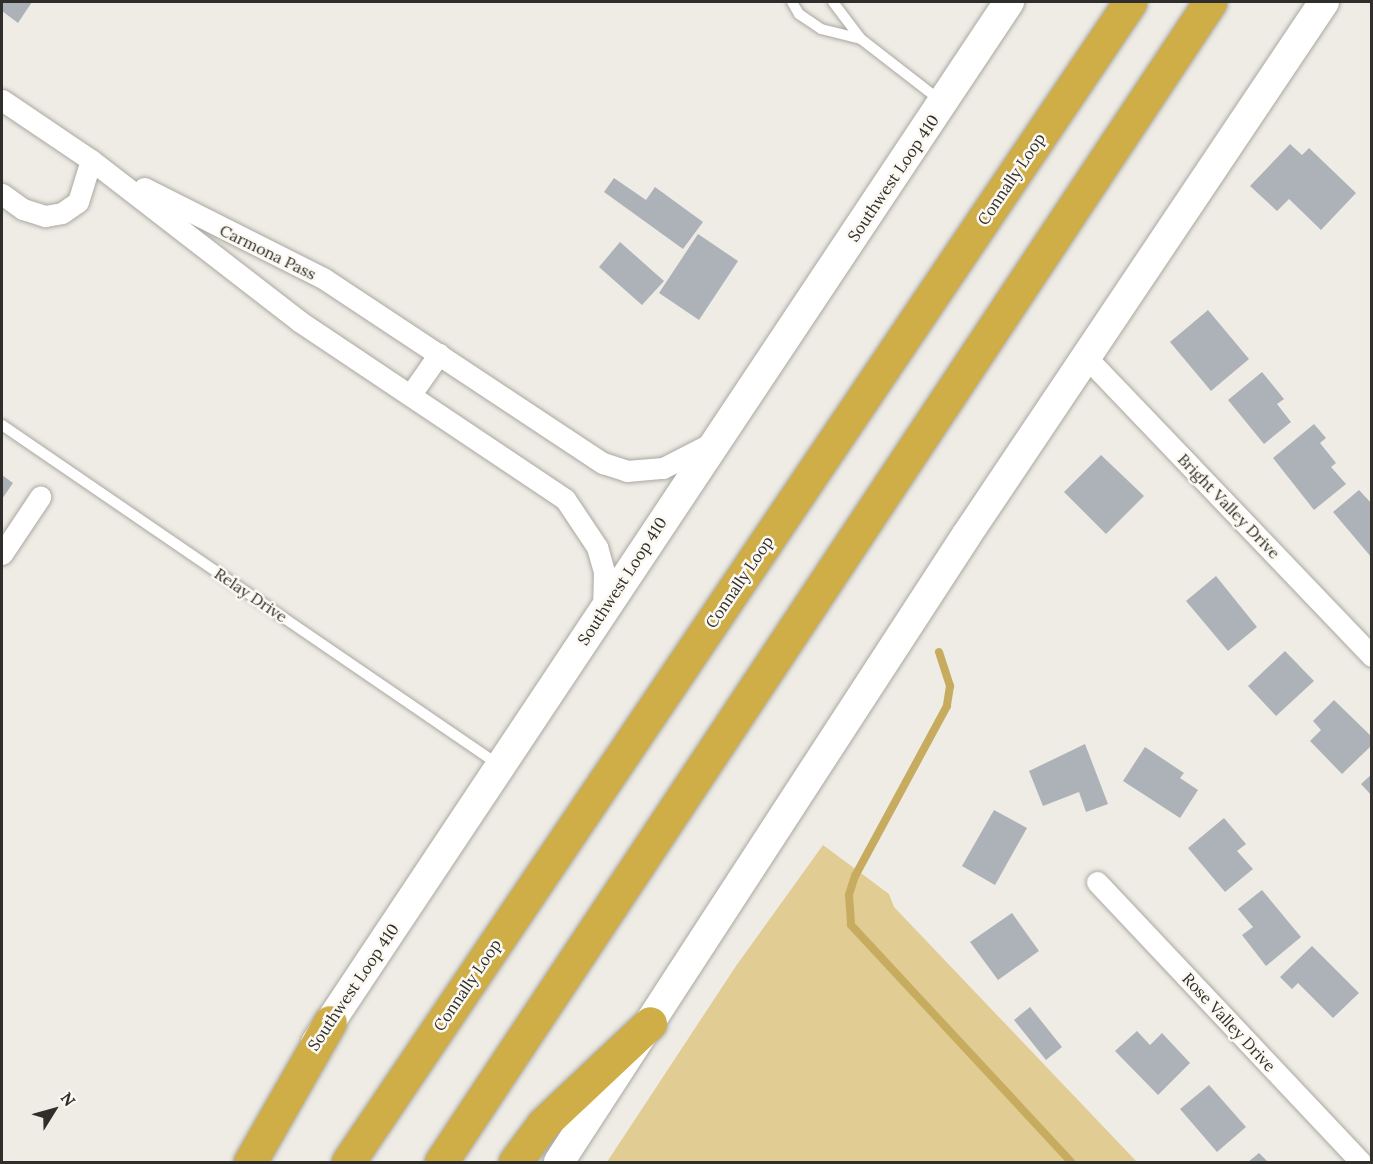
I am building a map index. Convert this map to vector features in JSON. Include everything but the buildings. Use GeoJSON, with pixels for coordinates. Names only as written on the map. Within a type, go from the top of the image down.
{"type":"FeatureCollection","features":[{"type":"Feature","properties":{"kind":"highway","name":"Connally Loop"},"geometry":{"type":"LineString","coordinates":[[348,1162],[1130,2]]}},
{"type":"Feature","properties":{"kind":"highway"},"geometry":{"type":"LineString","coordinates":[[441,1162],[1210,2]]}},
{"type":"Feature","properties":{"kind":"highway"},"geometry":{"type":"LineString","coordinates":[[250,1162],[330,1022]]}},
{"type":"Feature","properties":{"kind":"highway"},"geometry":{"type":"LineString","coordinates":[[515,1162],[543,1124],[650,1023]]}},
{"type":"Feature","properties":{"kind":"main road","name":"Southwest Loop 410"},"geometry":{"type":"LineString","coordinates":[[236,1162],[603,612],[710,444],[944,103],[1009,2]]}},
{"type":"Feature","properties":{"kind":"main road"},"geometry":{"type":"LineString","coordinates":[[559,1162],[1086,357],[1324,2]]}},
{"type":"Feature","properties":{"kind":"street","name":"Carmona Pass"},"geometry":{"type":"LineString","coordinates":[[2,100],[91,160],[299,321],[565,499],[597,547],[604,572],[603,612]]}},
{"type":"Feature","properties":{"kind":"street","name":"Carmona Pass"},"geometry":{"type":"LineString","coordinates":[[91,160],[323,278],[603,463],[627,471],[663,468],[710,444]]}},
{"type":"Feature","properties":{"kind":"street"},"geometry":{"type":"LineString","coordinates":[[2,194],[34,213],[62,213],[78,202],[91,160]]}},
{"type":"Feature","properties":{"kind":"street"},"geometry":{"type":"LineString","coordinates":[[411,394],[439,354]]}},
{"type":"Feature","properties":{"kind":"street","name":"Bright Valley Drive"},"geometry":{"type":"LineString","coordinates":[[1086,357],[1371,656]]}},
{"type":"Feature","properties":{"kind":"street"},"geometry":{"type":"LineString","coordinates":[[2,554],[40,497]]}},
{"type":"Feature","properties":{"kind":"street","name":"Rose Valley Drive"},"geometry":{"type":"LineString","coordinates":[[1097,882],[1361,1162]]}},
{"type":"Feature","properties":{"kind":"lane"},"geometry":{"type":"LineString","coordinates":[[792,2],[799,14],[821,29],[861,39]]}},
{"type":"Feature","properties":{"kind":"lane"},"geometry":{"type":"LineString","coordinates":[[833,2],[861,39],[944,103]]}},
{"type":"Feature","properties":{"kind":"lane","name":"Relay Drive"},"geometry":{"type":"LineString","coordinates":[[2,425],[500,766]]}},
{"type":"Feature","properties":{"kind":"shaded area"},"geometry":{"type":"Polygon","coordinates":[[[823,845],[889,894],[894,907],[1137,1162],[607,1162],[736,966],[823,845]]]}},
{"type":"Feature","properties":{"kind":"waterway"},"geometry":{"type":"LineString","coordinates":[[939,652],[950,686],[947,706],[855,876],[849,895],[851,925],[1071,1162]]}}]}
